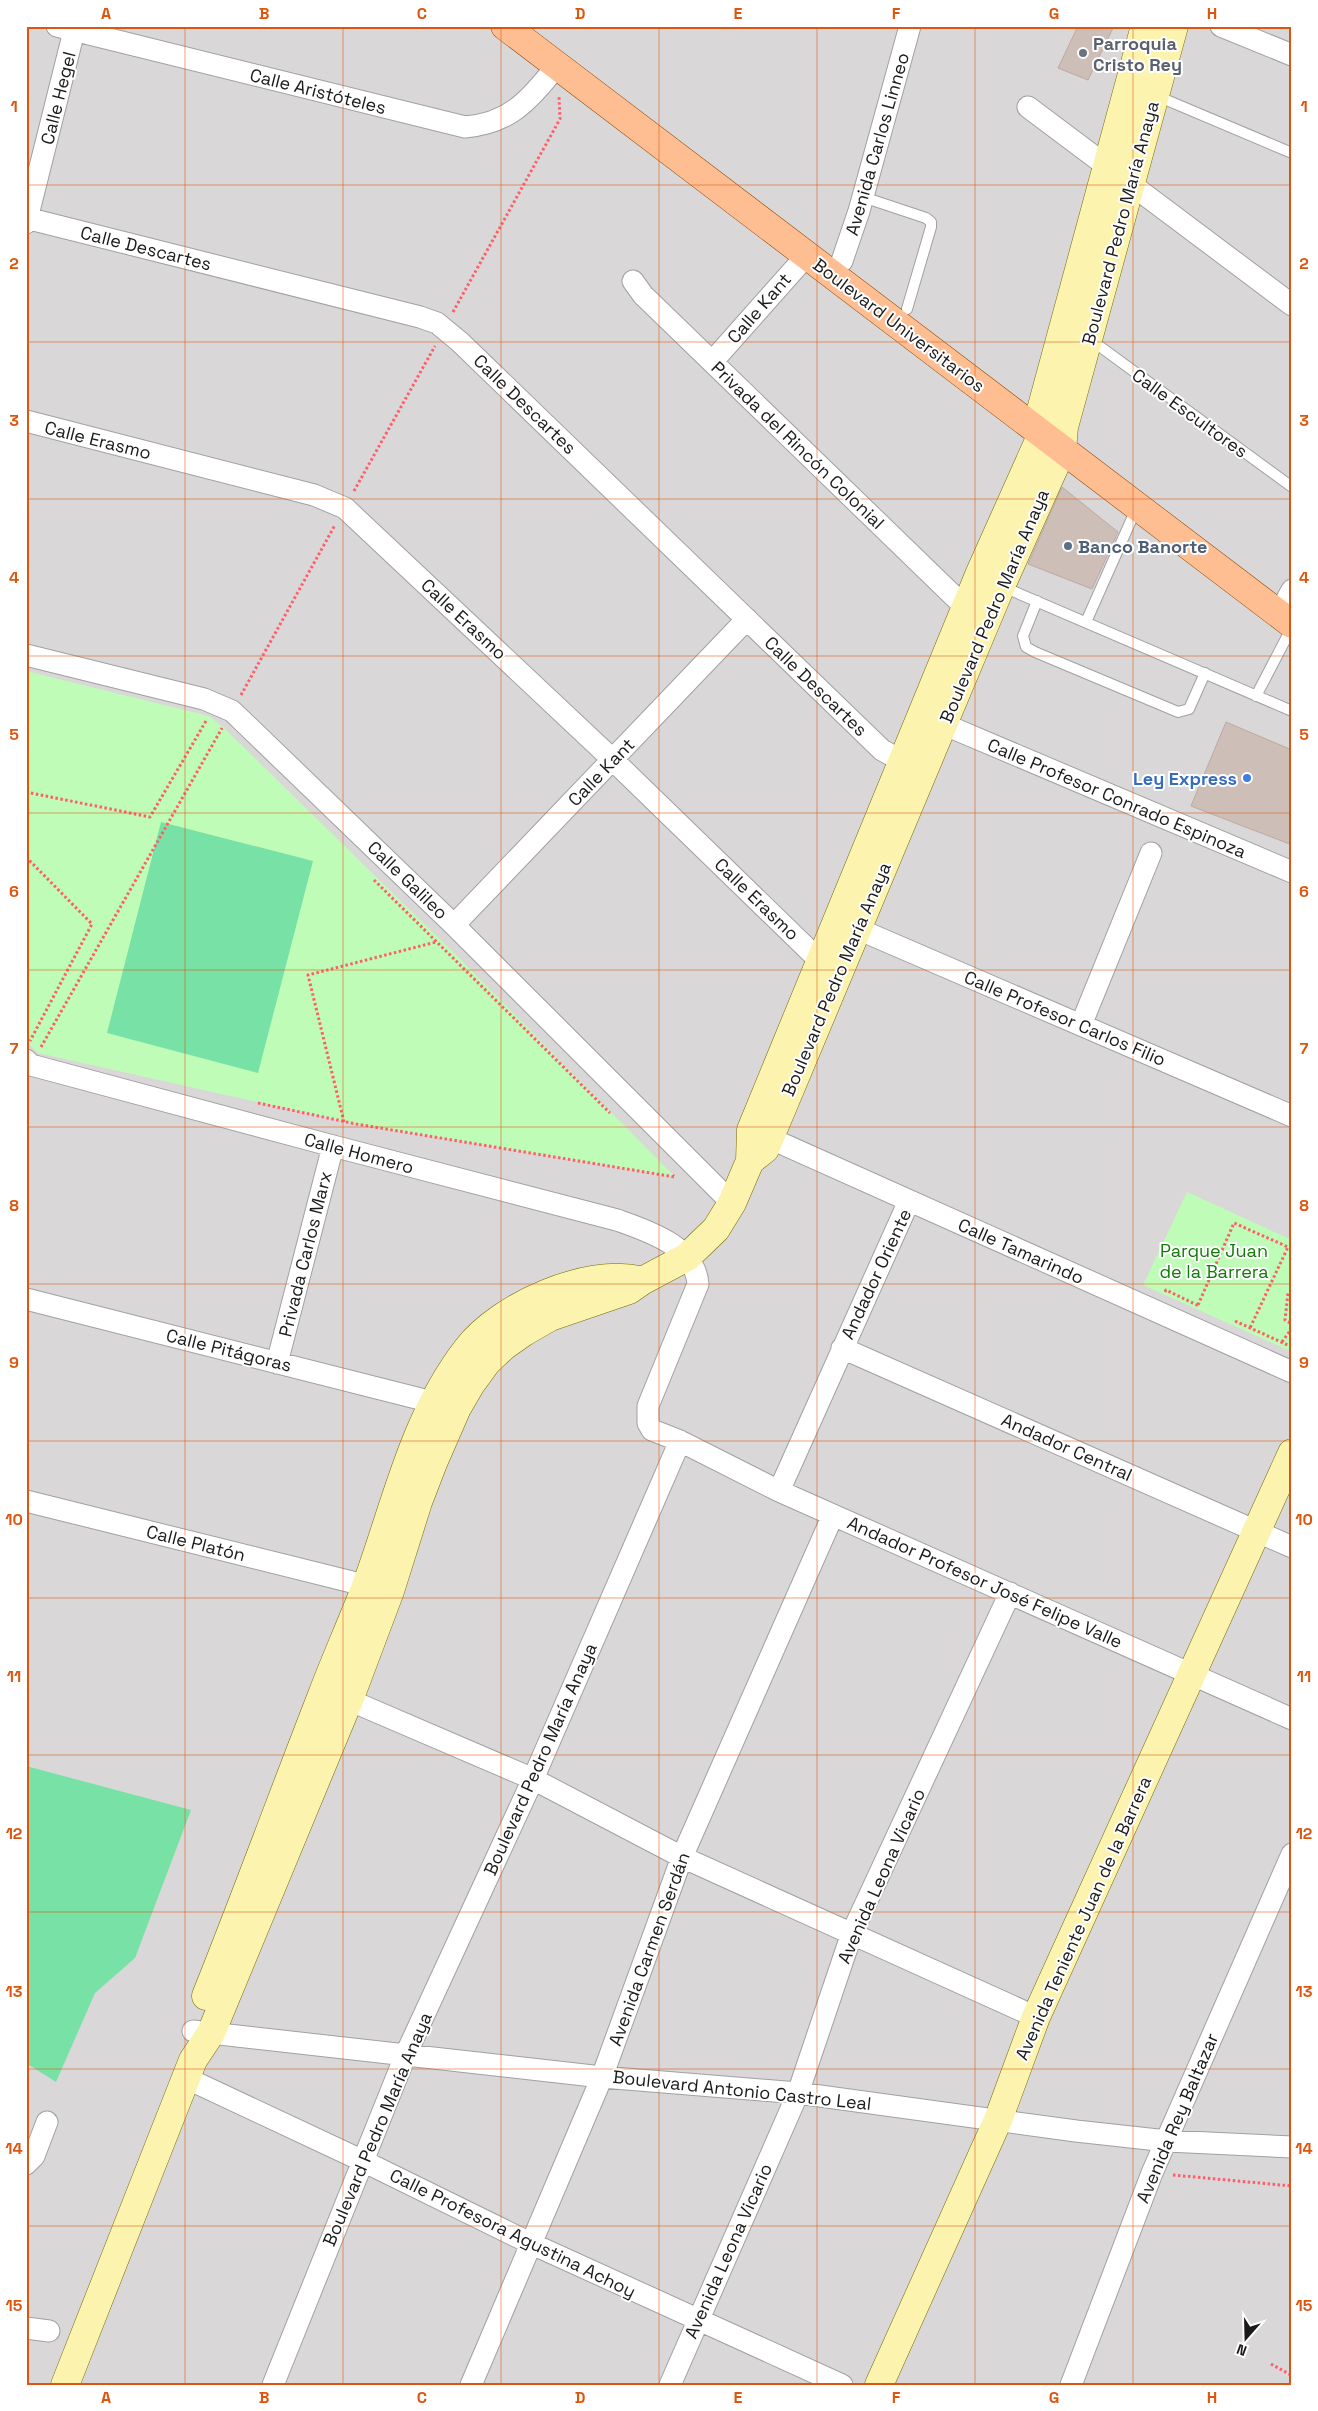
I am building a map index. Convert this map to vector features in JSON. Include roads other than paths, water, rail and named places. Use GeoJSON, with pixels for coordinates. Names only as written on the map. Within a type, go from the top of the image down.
{"type":"FeatureCollection","features":[{"type":"Feature","properties":{"kind":"main road","name":"Boulevard Universitarios"},"geometry":{"type":"LineString","coordinates":[[505,26],[806,255],[1052,430],[1291,609]]}},
{"type":"Feature","properties":{"kind":"main road","name":"Boulevard Universitarios"},"geometry":{"type":"LineString","coordinates":[[532,26],[907,309],[1052,430],[1137,506],[1291,609]]}},
{"type":"Feature","properties":{"kind":"street","name":"Avenida Carlos Linneo"},"geometry":{"type":"LineString","coordinates":[[842,261],[863,197],[910,26]]}},
{"type":"Feature","properties":{"kind":"street","name":"Boulevard Pedro María Anaya"},"geometry":{"type":"LineString","coordinates":[[1052,430],[1107,166],[1145,26]]}},
{"type":"Feature","properties":{"kind":"street","name":"Boulevard Pedro María Anaya"},"geometry":{"type":"LineString","coordinates":[[912,767],[943,724],[990,580],[1089,338],[1174,26]]}},
{"type":"Feature","properties":{"kind":"street"},"geometry":{"type":"LineString","coordinates":[[1221,26],[1292,55]]}},
{"type":"Feature","properties":{"kind":"street","name":"Calle Aristóteles"},"geometry":{"type":"LineString","coordinates":[[66,28],[465,128],[494,123],[512,114],[528,100],[558,65]]}},
{"type":"Feature","properties":{"kind":"street","name":"Calle Hegel"},"geometry":{"type":"LineString","coordinates":[[27,220],[66,28]]}},
{"type":"Feature","properties":{"kind":"street"},"geometry":{"type":"LineString","coordinates":[[1028,107],[1292,305]]}},
{"type":"Feature","properties":{"kind":"street","name":"Calle Descartes"},"geometry":{"type":"LineString","coordinates":[[27,220],[420,317],[444,328],[882,750],[912,767]]}},
{"type":"Feature","properties":{"kind":"street","name":"Calle Kant"},"geometry":{"type":"LineString","coordinates":[[712,362],[806,255]]}},
{"type":"Feature","properties":{"kind":"street","name":"Privada del Rincón Colonial"},"geometry":{"type":"LineString","coordinates":[[633,281],[642,295],[966,607]]}},
{"type":"Feature","properties":{"kind":"street","name":"Calle Erasmo"},"geometry":{"type":"LineString","coordinates":[[26,421],[314,495],[345,508],[612,760],[820,961]]}},
{"type":"Feature","properties":{"kind":"street","name":"Boulevard Pedro María Anaya"},"geometry":{"type":"LineString","coordinates":[[760,1134],[912,767],[966,607],[990,580]]}},
{"type":"Feature","properties":{"kind":"street","name":"Calle Kant"},"geometry":{"type":"LineString","coordinates":[[454,925],[747,619]]}},
{"type":"Feature","properties":{"kind":"street","name":"Calle Galileo"},"geometry":{"type":"LineString","coordinates":[[26,655],[204,699],[224,721],[454,925],[732,1203]]}},
{"type":"Feature","properties":{"kind":"street","name":"Calle Profesor Conrado Espinoza"},"geometry":{"type":"LineString","coordinates":[[943,724],[1292,872]]}},
{"type":"Feature","properties":{"kind":"street"},"geometry":{"type":"LineString","coordinates":[[1081,1025],[1151,853]]}},
{"type":"Feature","properties":{"kind":"street","name":"Boulevard Pedro María Anaya"},"geometry":{"type":"LineString","coordinates":[[445,1405],[469,1347],[487,1327],[515,1308],[542,1295],[575,1284],[626,1277],[642,1281],[687,1257],[716,1229],[732,1203],[750,1162],[820,961],[847,924]]}},
{"type":"Feature","properties":{"kind":"street","name":"Calle Profesor Carlos Filio"},"geometry":{"type":"LineString","coordinates":[[847,924],[1292,1116]]}},
{"type":"Feature","properties":{"kind":"street","name":"Calle Homero"},"geometry":{"type":"LineString","coordinates":[[30,1052],[333,1146],[617,1220],[646,1230],[687,1257]]}},
{"type":"Feature","properties":{"kind":"street","name":"Calle Tamarindo"},"geometry":{"type":"LineString","coordinates":[[760,1134],[1292,1372]]}},
{"type":"Feature","properties":{"kind":"street","name":"Privada Carlos Marx"},"geometry":{"type":"LineString","coordinates":[[277,1362],[333,1146]]}},
{"type":"Feature","properties":{"kind":"street","name":"Andador Oriente"},"geometry":{"type":"LineString","coordinates":[[780,1491],[909,1201]]}},
{"type":"Feature","properties":{"kind":"street"},"geometry":{"type":"LineString","coordinates":[[680,1441],[652,1430],[646,1415],[698,1284],[697,1272],[687,1257]]}},
{"type":"Feature","properties":{"kind":"street","name":"Calle Pitágoras"},"geometry":{"type":"LineString","coordinates":[[26,1299],[445,1405]]}},
{"type":"Feature","properties":{"kind":"street","name":"Andador Central"},"geometry":{"type":"LineString","coordinates":[[842,1348],[1292,1547]]}},
{"type":"Feature","properties":{"kind":"street"},"geometry":{"type":"LineString","coordinates":[[65,2385],[190,2069],[202,2032],[378,1588],[411,1452],[445,1405]]}},
{"type":"Feature","properties":{"kind":"street","name":"Boulevard Pedro María Anaya"},"geometry":{"type":"LineString","coordinates":[[273,2385],[406,2054],[533,1779],[680,1441]]}},
{"type":"Feature","properties":{"kind":"street","name":"Andador Profesor José Felipe Valle"},"geometry":{"type":"LineString","coordinates":[[680,1441],[832,1515],[1292,1719]]}},
{"type":"Feature","properties":{"kind":"street","name":"Avenida Teniente Juan de la Barrera"},"geometry":{"type":"LineString","coordinates":[[879,2385],[998,2120],[1036,2017],[1292,1453]]}},
{"type":"Feature","properties":{"kind":"street","name":"Calle Platón"},"geometry":{"type":"LineString","coordinates":[[26,1501],[378,1588]]}},
{"type":"Feature","properties":{"kind":"street","name":"Avenida Carmen Serdán"},"geometry":{"type":"LineString","coordinates":[[471,2385],[602,2077],[682,1857],[832,1515]]}},
{"type":"Feature","properties":{"kind":"street","name":"Avenida Leona Vicario"},"geometry":{"type":"LineString","coordinates":[[670,2385],[798,2093],[852,1933],[1010,1593]]}},
{"type":"Feature","properties":{"kind":"street"},"geometry":{"type":"LineString","coordinates":[[336,1697],[533,1779],[682,1857],[1036,2017]]}},
{"type":"Feature","properties":{"kind":"street","name":"Avenida Rey Baltazar"},"geometry":{"type":"LineString","coordinates":[[1071,2385],[1152,2173],[1292,1854]]}},
{"type":"Feature","properties":{"kind":"street","name":"Boulevard Antonio Castro Leal"},"geometry":{"type":"LineString","coordinates":[[202,2032],[602,2077],[798,2093],[1167,2141],[1292,2147]]}},
{"type":"Feature","properties":{"kind":"street","name":"Calle Profesora Agustina Achoy"},"geometry":{"type":"LineString","coordinates":[[190,2069],[363,2161],[530,2243],[842,2385]]}},
{"type":"Feature","properties":{"kind":"street"},"geometry":{"type":"LineString","coordinates":[[26,2164],[34,2156],[47,2122]]}},
{"type":"Feature","properties":{"kind":"street"},"geometry":{"type":"LineString","coordinates":[[26,2328],[49,2331]]}},
{"type":"Feature","properties":{"kind":"lane"},"geometry":{"type":"LineString","coordinates":[[1155,95],[1292,153]]}},
{"type":"Feature","properties":{"kind":"lane"},"geometry":{"type":"LineString","coordinates":[[863,197],[926,218],[931,222],[907,309]]}},
{"type":"Feature","properties":{"kind":"lane","name":"Calle Escultores"},"geometry":{"type":"LineString","coordinates":[[1089,338],[1292,487]]}},
{"type":"Feature","properties":{"kind":"lane"},"geometry":{"type":"LineString","coordinates":[[1086,622],[1137,506]]}},
{"type":"Feature","properties":{"kind":"lane"},"geometry":{"type":"LineString","coordinates":[[990,580],[1292,711]]}},
{"type":"Feature","properties":{"kind":"lane"},"geometry":{"type":"LineString","coordinates":[[1037,601],[1023,636],[1023,642],[1030,650],[1178,712],[1189,709],[1205,673]]}},
{"type":"Feature","properties":{"kind":"lane"},"geometry":{"type":"LineString","coordinates":[[1256,696],[1291,609]]}},
{"type":"Feature","properties":{"kind":"place","name":"Parroquia Cristo Rey"},"geometry":{"type":"Point","coordinates":[1083,53]}},
{"type":"Feature","properties":{"kind":"place","name":"Banco Banorte"},"geometry":{"type":"Point","coordinates":[1068,546]}},
{"type":"Feature","properties":{"kind":"place","name":"Ley Express"},"geometry":{"type":"Point","coordinates":[1247,778]}},
{"type":"Feature","properties":{"kind":"park label","name":"Parque Juan de la Barrera"},"geometry":{"type":"Point","coordinates":[1214,1260]}}]}
